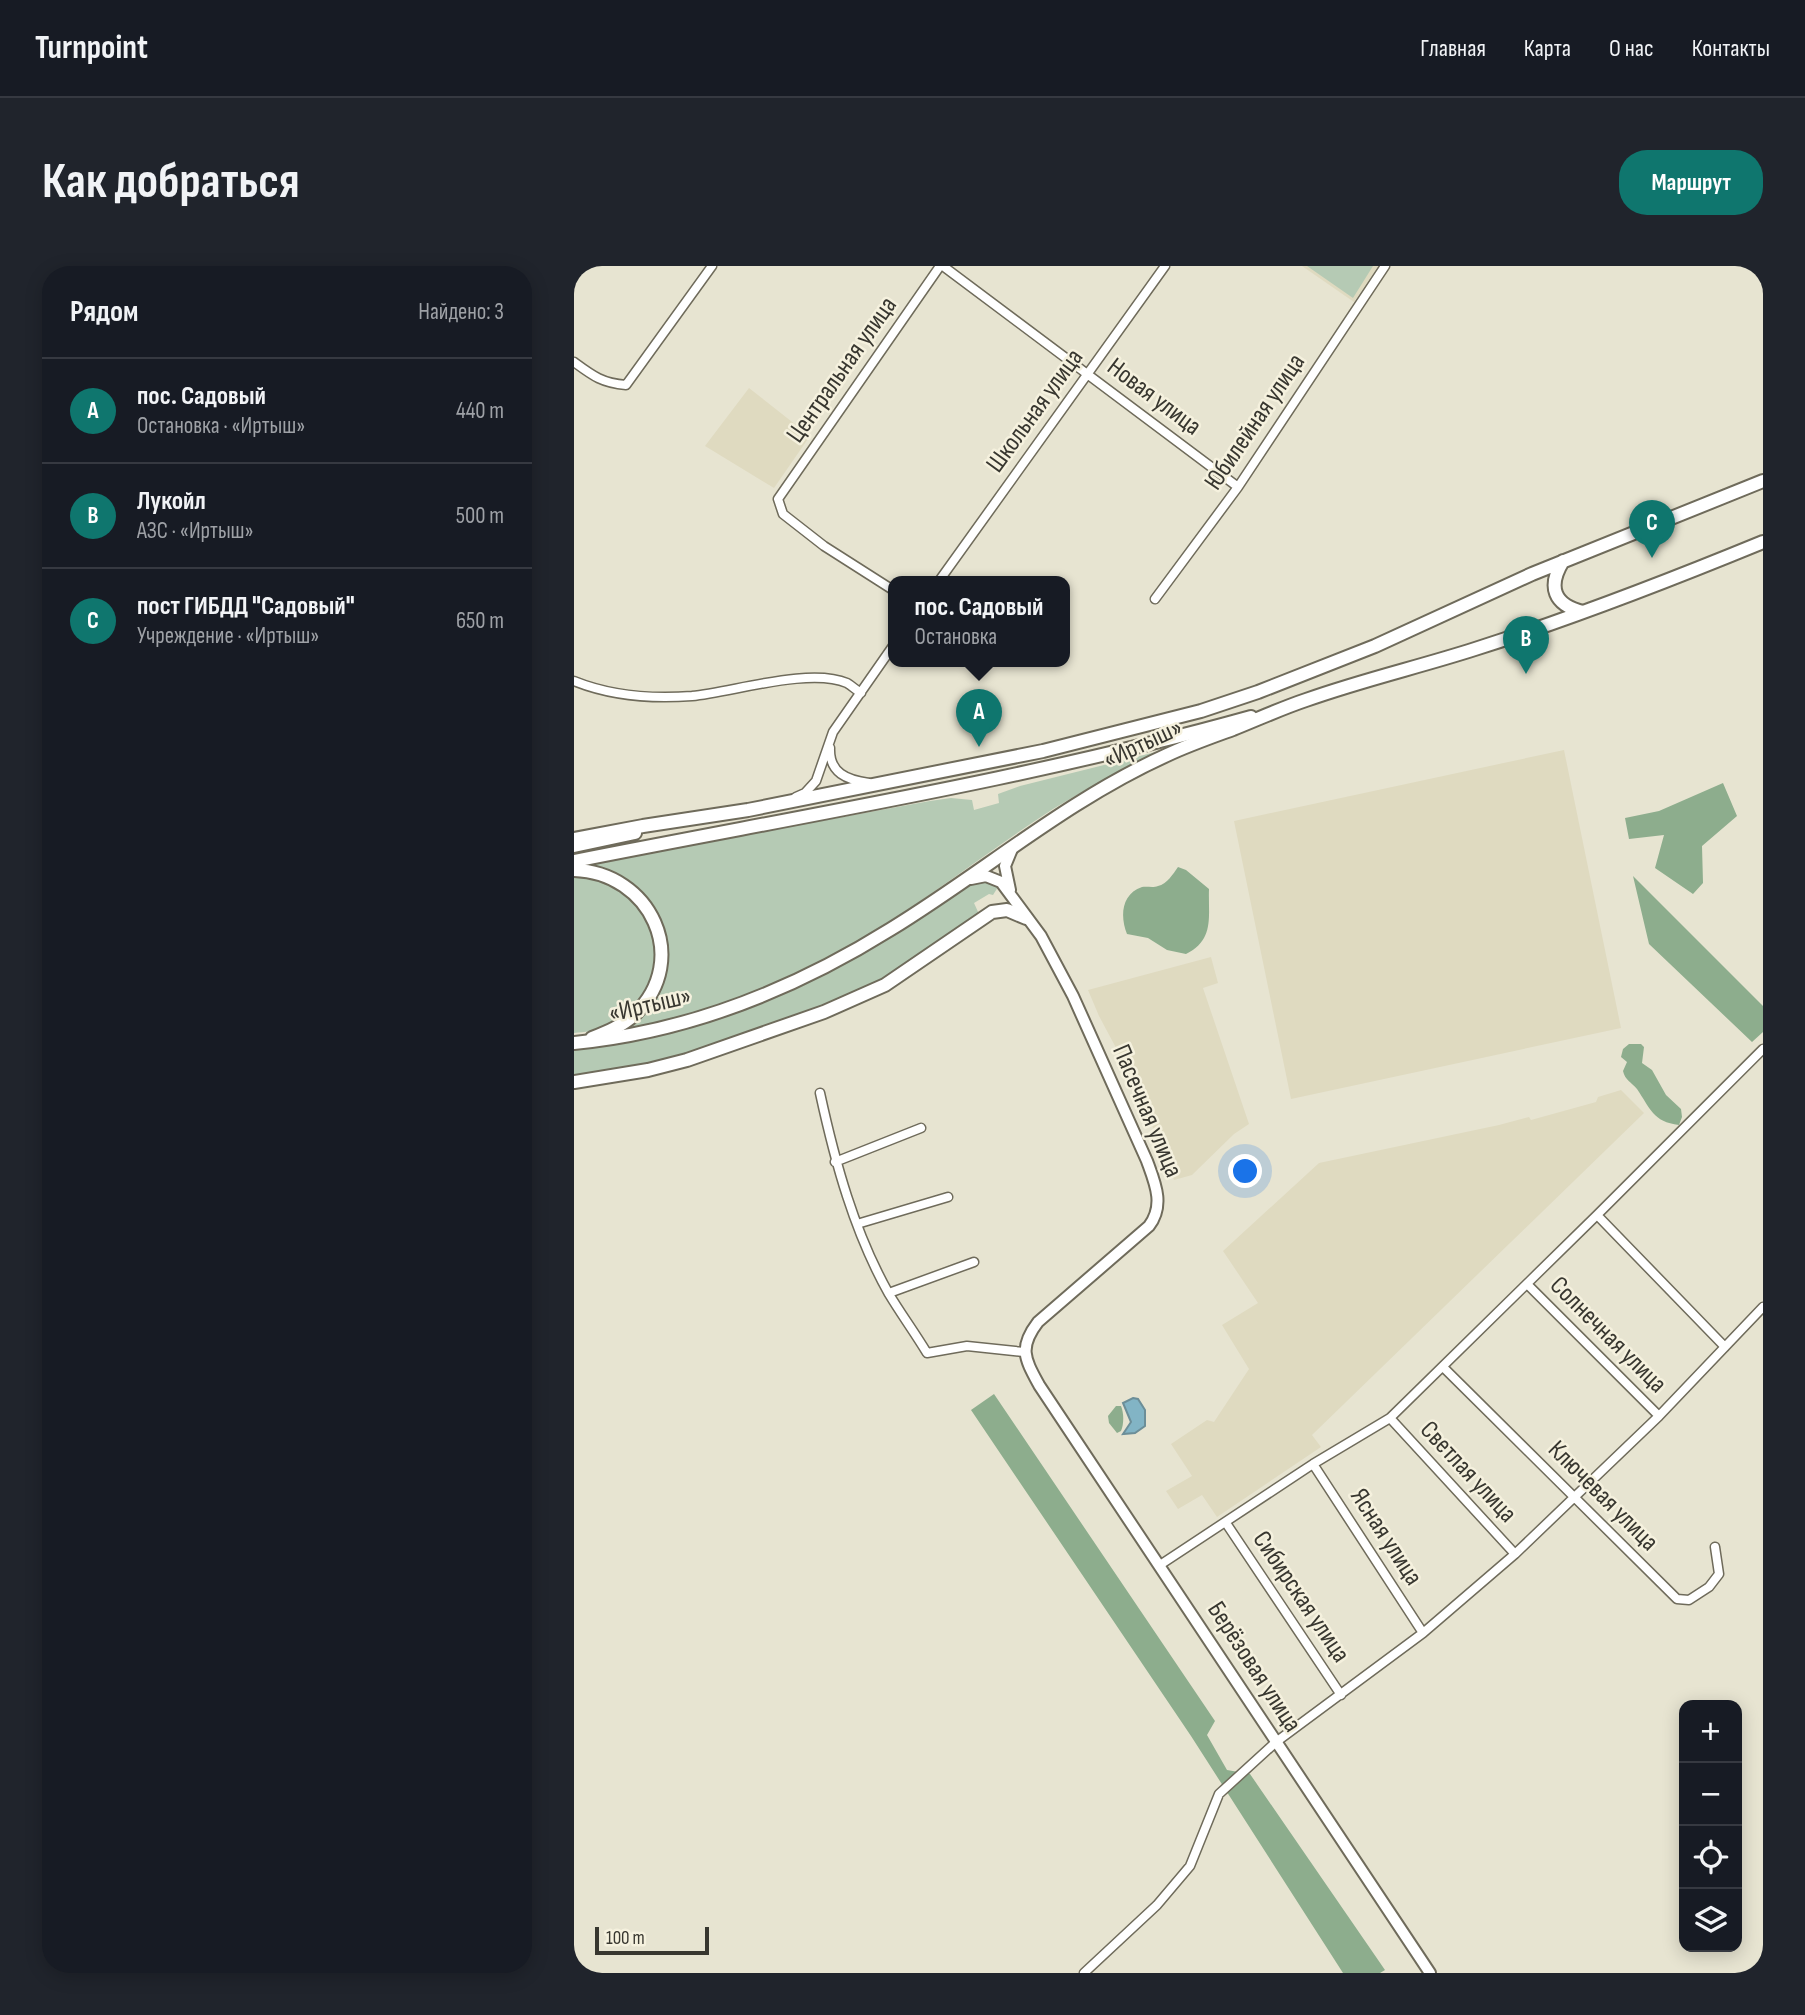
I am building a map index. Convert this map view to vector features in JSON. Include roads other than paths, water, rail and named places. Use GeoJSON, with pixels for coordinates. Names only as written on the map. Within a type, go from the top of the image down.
{"type":"FeatureCollection","features":[{"type":"Feature","properties":{"kind":"main road","name":"«Иртыш»"},"geometry":{"type":"LineString","coordinates":[[574,839],[748,810],[1043,751],[1201,711],[1258,692],[1375,646],[1563,561],[1763,481]]}},
{"type":"Feature","properties":{"kind":"main road","name":"«Иртыш»"},"geometry":{"type":"LineString","coordinates":[[576,1043],[664,1027],[737,1006],[795,982],[891,929],[1019,841],[1097,792],[1169,754],[1307,699],[1466,652],[1583,612],[1763,542]]}},
{"type":"Feature","properties":{"kind":"main road"},"geometry":{"type":"LineString","coordinates":[[1563,561],[1557,571],[1554,589],[1569,609],[1583,612]]}},
{"type":"Feature","properties":{"kind":"main road"},"geometry":{"type":"LineString","coordinates":[[574,860],[1046,769],[1193,733],[1307,699]]}},
{"type":"Feature","properties":{"kind":"main road"},"geometry":{"type":"LineString","coordinates":[[574,846],[748,810]]}},
{"type":"Feature","properties":{"kind":"main road"},"geometry":{"type":"LineString","coordinates":[[1014,899],[1006,879],[1005,866],[1007,856],[1019,841]]}},
{"type":"Feature","properties":{"kind":"main road"},"geometry":{"type":"LineString","coordinates":[[574,870],[607,876],[641,899],[658,930],[661,956],[657,979],[641,1008],[623,1024],[576,1043]]}},
{"type":"Feature","properties":{"kind":"main road"},"geometry":{"type":"LineString","coordinates":[[891,929],[976,877],[997,879],[1014,899]]}},
{"type":"Feature","properties":{"kind":"main road","name":"Пасечная улица"},"geometry":{"type":"LineString","coordinates":[[1014,899],[1041,936],[1073,996],[1147,1161],[1156,1184],[1158,1202],[1158,1210],[1149,1226],[1038,1322],[1026,1342],[1024,1352]]}},
{"type":"Feature","properties":{"kind":"main road"},"geometry":{"type":"LineString","coordinates":[[574,1082],[648,1070],[687,1060],[824,1012],[903,974],[992,912],[1007,910],[1026,918]]}},
{"type":"Feature","properties":{"kind":"main road","name":"Берёзовая улица"},"geometry":{"type":"LineString","coordinates":[[1024,1352],[1039,1385],[1430,1973]]}},
{"type":"Feature","properties":{"kind":"street"},"geometry":{"type":"LineString","coordinates":[[574,362],[607,383],[626,385],[712,266]]}},
{"type":"Feature","properties":{"kind":"street","name":"Новая улица"},"geometry":{"type":"LineString","coordinates":[[942,266],[1238,487]]}},
{"type":"Feature","properties":{"kind":"street","name":"Центральная улица"},"geometry":{"type":"LineString","coordinates":[[888,587],[824,546],[783,514],[778,499],[942,266]]}},
{"type":"Feature","properties":{"kind":"street","name":"Школьная улица"},"geometry":{"type":"LineString","coordinates":[[943,576],[1165,266]]}},
{"type":"Feature","properties":{"kind":"street","name":"Юбилейная улица"},"geometry":{"type":"LineString","coordinates":[[1155,599],[1238,487],[1385,266]]}},
{"type":"Feature","properties":{"kind":"street"},"geometry":{"type":"LineString","coordinates":[[782,803],[811,788],[820,771],[830,738],[888,653]]}},
{"type":"Feature","properties":{"kind":"street"},"geometry":{"type":"LineString","coordinates":[[574,681],[615,694],[664,697],[720,693],[816,678],[848,684],[860,693]]}},
{"type":"Feature","properties":{"kind":"street"},"geometry":{"type":"LineString","coordinates":[[830,738],[829,756],[836,771],[852,780],[874,784]]}},
{"type":"Feature","properties":{"kind":"street"},"geometry":{"type":"LineString","coordinates":[[1160,1566],[1313,1464],[1390,1418],[1763,1049]]}},
{"type":"Feature","properties":{"kind":"street"},"geometry":{"type":"LineString","coordinates":[[820,1093],[835,1162],[857,1224],[889,1293],[927,1353],[967,1346],[1024,1352]]}},
{"type":"Feature","properties":{"kind":"street"},"geometry":{"type":"LineString","coordinates":[[835,1162],[921,1128]]}},
{"type":"Feature","properties":{"kind":"street"},"geometry":{"type":"LineString","coordinates":[[857,1224],[948,1197]]}},
{"type":"Feature","properties":{"kind":"street"},"geometry":{"type":"LineString","coordinates":[[1597,1215],[1724,1347]]}},
{"type":"Feature","properties":{"kind":"street"},"geometry":{"type":"LineString","coordinates":[[889,1293],[974,1262]]}},
{"type":"Feature","properties":{"kind":"street","name":"Солнечная улица"},"geometry":{"type":"LineString","coordinates":[[1527,1284],[1658,1416]]}},
{"type":"Feature","properties":{"kind":"street"},"geometry":{"type":"LineString","coordinates":[[1084,1973],[1157,1905],[1190,1866],[1219,1794],[1276,1742],[1423,1633],[1515,1554],[1658,1416],[1763,1307]]}},
{"type":"Feature","properties":{"kind":"street","name":"Ключевая улица"},"geometry":{"type":"LineString","coordinates":[[1443,1367],[1677,1599],[1689,1600],[1709,1587],[1719,1574],[1715,1547]]}},
{"type":"Feature","properties":{"kind":"street","name":"Светлая улица"},"geometry":{"type":"LineString","coordinates":[[1390,1418],[1515,1554]]}},
{"type":"Feature","properties":{"kind":"street","name":"Ясная улица"},"geometry":{"type":"LineString","coordinates":[[1313,1464],[1423,1633]]}},
{"type":"Feature","properties":{"kind":"street","name":"Сибирская улица"},"geometry":{"type":"LineString","coordinates":[[1226,1522],[1341,1695]]}},
{"type":"Feature","properties":{"kind":"water"},"geometry":{"type":"Polygon","coordinates":[[[1133,1398],[1138,1399],[1145,1410],[1145,1426],[1135,1433],[1123,1434],[1131,1422],[1123,1403],[1133,1398]]]}},
{"type":"Feature","properties":{"kind":"place","name":"пост ГИБДД \"Садовый\""},"geometry":{"type":"Point","coordinates":[1652,558]}},
{"type":"Feature","properties":{"kind":"place","name":"Лукойл"},"geometry":{"type":"Point","coordinates":[1526,674]}},
{"type":"Feature","properties":{"kind":"place","name":"пос. Садовый"},"geometry":{"type":"Point","coordinates":[979,747]}}]}
